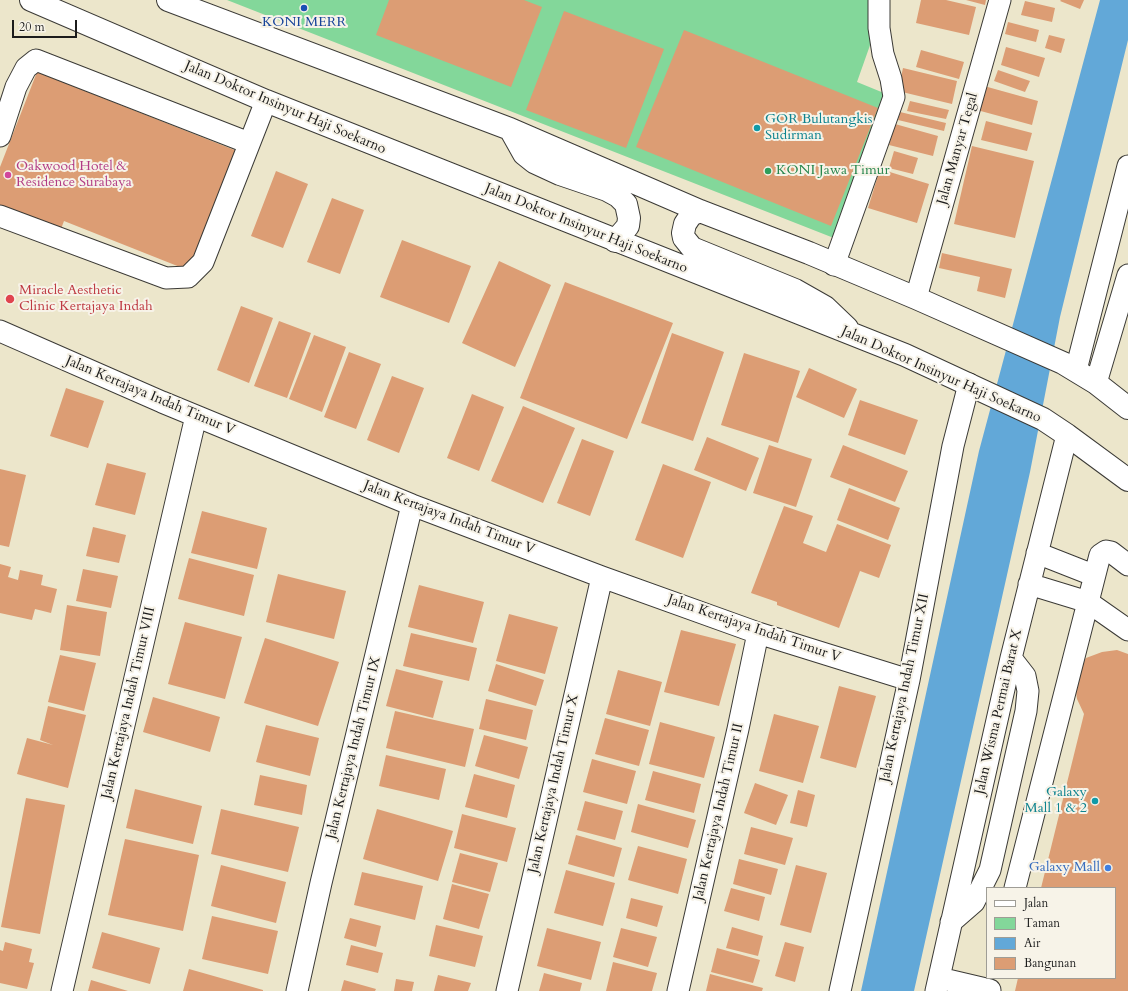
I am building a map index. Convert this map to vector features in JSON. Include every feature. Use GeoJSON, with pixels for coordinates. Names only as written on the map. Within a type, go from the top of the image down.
{"type":"FeatureCollection","features":[{"type":"Feature","properties":{"kind":"main road","name":"Jalan Doktor Insinyur Haji Soekarno"},"geometry":{"type":"LineString","coordinates":[[31,0],[266,101],[851,334],[975,387],[1043,420],[1067,435],[1128,480]]}},
{"type":"Feature","properties":{"kind":"main road"},"geometry":{"type":"LineString","coordinates":[[168,0],[510,129],[700,211],[809,253],[834,265],[916,298],[1069,367],[1096,383],[1128,408]]}},
{"type":"Feature","properties":{"kind":"main road"},"geometry":{"type":"LineString","coordinates":[[510,129],[524,154],[534,162],[560,174],[607,190],[618,196],[626,204],[629,218],[628,226],[615,241]]}},
{"type":"Feature","properties":{"kind":"main road"},"geometry":{"type":"LineString","coordinates":[[700,211],[691,215],[685,224],[683,233],[684,238],[692,248],[795,290],[825,307],[838,318],[851,334]]}},
{"type":"Feature","properties":{"kind":"street"},"geometry":{"type":"LineString","coordinates":[[834,265],[894,97],[891,79],[883,54],[879,28],[879,0]]}},
{"type":"Feature","properties":{"kind":"street","name":"Jalan Manyar Tegal"},"geometry":{"type":"LineString","coordinates":[[916,298],[1000,0]]}},
{"type":"Feature","properties":{"kind":"street"},"geometry":{"type":"LineString","coordinates":[[0,136],[16,87],[26,68],[36,60],[249,143]]}},
{"type":"Feature","properties":{"kind":"street"},"geometry":{"type":"LineString","coordinates":[[0,216],[166,278],[188,276],[203,262],[266,101]]}},
{"type":"Feature","properties":{"kind":"street"},"geometry":{"type":"LineString","coordinates":[[1069,367],[1128,166]]}},
{"type":"Feature","properties":{"kind":"street"},"geometry":{"type":"LineString","coordinates":[[1096,383],[1128,275]]}},
{"type":"Feature","properties":{"kind":"street","name":"Jalan Kertajaya Indah Timur V"},"geometry":{"type":"LineString","coordinates":[[0,330],[196,416],[412,505],[602,577],[758,633],[909,680]]}},
{"type":"Feature","properties":{"kind":"street","name":"Jalan Kertajaya Indah Timur XII"},"geometry":{"type":"LineString","coordinates":[[840,991],[909,680],[953,446],[975,387]]}},
{"type":"Feature","properties":{"kind":"street","name":"Jalan Kertajaya Indah Timur VIII"},"geometry":{"type":"LineString","coordinates":[[62,991],[196,416]]}},
{"type":"Feature","properties":{"kind":"street","name":"Jalan Wisma Permai Barat X"},"geometry":{"type":"LineString","coordinates":[[938,985],[1011,658],[1067,435]]}},
{"type":"Feature","properties":{"kind":"street","name":"Jalan Kertajaya Indah Timur IX"},"geometry":{"type":"LineString","coordinates":[[297,991],[321,883],[412,505]]}},
{"type":"Feature","properties":{"kind":"street"},"geometry":{"type":"LineString","coordinates":[[1015,887],[1088,602],[1093,575],[1100,555],[1106,551],[1111,552],[1128,565]]}},
{"type":"Feature","properties":{"kind":"street"},"geometry":{"type":"LineString","coordinates":[[1037,553],[1093,575]]}},
{"type":"Feature","properties":{"kind":"street","name":"Jalan Kertajaya Indah Timur X"},"geometry":{"type":"LineString","coordinates":[[507,991],[602,577]]}},
{"type":"Feature","properties":{"kind":"street"},"geometry":{"type":"LineString","coordinates":[[1029,584],[1088,602],[1128,630]]}},
{"type":"Feature","properties":{"kind":"street","name":"Jalan Kertajaya Indah Timur II"},"geometry":{"type":"LineString","coordinates":[[678,991],[738,729],[758,633]]}},
{"type":"Feature","properties":{"kind":"street"},"geometry":{"type":"LineString","coordinates":[[938,985],[990,986]]}},
{"type":"Feature","properties":{"kind":"green space","name":"KONI Jawa Timur"},"geometry":{"type":"Polygon","coordinates":[[[227,0],[886,0],[857,82],[901,100],[844,242],[227,0]]]}},
{"type":"Feature","properties":{"kind":"water"},"geometry":{"type":"Polygon","coordinates":[[[1100,0],[1128,0],[1128,40],[1060,317],[1030,472],[914,991],[861,991],[979,451],[1100,0]]]}},
{"type":"Feature","properties":{"kind":"building"},"geometry":{"type":"Polygon","coordinates":[[[389,0],[524,0],[542,7],[511,87],[376,35],[389,0]]]}},
{"type":"Feature","properties":{"kind":"building"},"geometry":{"type":"Polygon","coordinates":[[[921,0],[946,0],[976,7],[969,35],[916,23],[921,0]]]}},
{"type":"Feature","properties":{"kind":"building"},"geometry":{"type":"Polygon","coordinates":[[[966,0],[986,0],[985,5],[966,0]]]}},
{"type":"Feature","properties":{"kind":"building"},"geometry":{"type":"Polygon","coordinates":[[[1084,0],[1080,9],[1060,1],[1084,0]]]}},
{"type":"Feature","properties":{"kind":"building"},"geometry":{"type":"Polygon","coordinates":[[[1025,1],[1055,8],[1052,22],[1021,15],[1025,1]]]}},
{"type":"Feature","properties":{"kind":"building"},"geometry":{"type":"Polygon","coordinates":[[[564,11],[664,49],[626,148],[526,110],[564,11]]]}},
{"type":"Feature","properties":{"kind":"building"},"geometry":{"type":"Polygon","coordinates":[[[1008,22],[1039,30],[1036,42],[1005,34],[1008,22]]]}},
{"type":"Feature","properties":{"kind":"building","name":"GOR Bulutangkis Sudirman"},"geometry":{"type":"Polygon","coordinates":[[[684,30],[878,108],[831,226],[636,147],[684,30]]]}},
{"type":"Feature","properties":{"kind":"building"},"geometry":{"type":"Polygon","coordinates":[[[1049,35],[1065,39],[1061,53],[1045,48],[1049,35]]]}},
{"type":"Feature","properties":{"kind":"building"},"geometry":{"type":"Polygon","coordinates":[[[1006,47],[1045,58],[1039,77],[1001,65],[1006,47]]]}},
{"type":"Feature","properties":{"kind":"building"},"geometry":{"type":"Polygon","coordinates":[[[921,50],[964,62],[959,79],[916,67],[921,50]]]}},
{"type":"Feature","properties":{"kind":"building"},"geometry":{"type":"Polygon","coordinates":[[[903,68],[957,81],[952,104],[898,91],[903,68]]]}},
{"type":"Feature","properties":{"kind":"building"},"geometry":{"type":"Polygon","coordinates":[[[998,70],[1030,81],[1025,92],[994,81],[998,70]]]}},
{"type":"Feature","properties":{"kind":"building"},"geometry":{"type":"Polygon","coordinates":[[[37,72],[237,151],[190,271],[64,221],[61,229],[0,205],[0,167],[37,72]]]}},
{"type":"Feature","properties":{"kind":"building"},"geometry":{"type":"Polygon","coordinates":[[[984,86],[1038,101],[1032,125],[977,110],[984,86]]]}},
{"type":"Feature","properties":{"kind":"building"},"geometry":{"type":"Polygon","coordinates":[[[910,101],[949,110],[946,119],[907,111],[910,101]]]}},
{"type":"Feature","properties":{"kind":"building"},"geometry":{"type":"Polygon","coordinates":[[[900,112],[946,123],[944,131],[898,120],[900,112]]]}},
{"type":"Feature","properties":{"kind":"building"},"geometry":{"type":"Polygon","coordinates":[[[986,121],[1032,133],[1027,151],[981,140],[986,121]]]}},
{"type":"Feature","properties":{"kind":"building"},"geometry":{"type":"Polygon","coordinates":[[[895,124],[938,136],[933,156],[889,145],[895,124]]]}},
{"type":"Feature","properties":{"kind":"building"},"geometry":{"type":"Polygon","coordinates":[[[972,146],[1034,161],[1015,238],[954,224],[972,146]]]}},
{"type":"Feature","properties":{"kind":"building"},"geometry":{"type":"Polygon","coordinates":[[[894,151],[918,158],[913,174],[889,168],[894,151]]]}},
{"type":"Feature","properties":{"kind":"building"},"geometry":{"type":"Polygon","coordinates":[[[880,169],[929,184],[917,223],[868,208],[880,169]]]}},
{"type":"Feature","properties":{"kind":"building"},"geometry":{"type":"Polygon","coordinates":[[[276,171],[308,184],[283,248],[251,236],[276,171]]]}},
{"type":"Feature","properties":{"kind":"building"},"geometry":{"type":"Polygon","coordinates":[[[332,198],[364,210],[340,274],[307,262],[332,198]]]}},
{"type":"Feature","properties":{"kind":"building"},"geometry":{"type":"Polygon","coordinates":[[[402,240],[471,266],[449,323],[380,297],[402,240]]]}},
{"type":"Feature","properties":{"kind":"building"},"geometry":{"type":"Polygon","coordinates":[[[942,253],[1012,269],[1005,298],[977,291],[980,277],[939,268],[942,253]]]}},
{"type":"Feature","properties":{"kind":"building"},"geometry":{"type":"Polygon","coordinates":[[[499,261],[551,285],[515,367],[462,343],[499,261]]]}},
{"type":"Feature","properties":{"kind":"building"},"geometry":{"type":"Polygon","coordinates":[[[565,282],[673,323],[627,439],[520,398],[565,282]]]}},
{"type":"Feature","properties":{"kind":"building"},"geometry":{"type":"Polygon","coordinates":[[[241,306],[273,318],[249,383],[217,370],[241,306]]]}},
{"type":"Feature","properties":{"kind":"building"},"geometry":{"type":"Polygon","coordinates":[[[279,321],[311,333],[287,398],[254,386],[279,321]]]}},
{"type":"Feature","properties":{"kind":"building"},"geometry":{"type":"Polygon","coordinates":[[[672,333],[724,352],[693,441],[641,423],[672,333]]]}},
{"type":"Feature","properties":{"kind":"building"},"geometry":{"type":"Polygon","coordinates":[[[314,335],[346,347],[322,412],[289,399],[314,335]]]}},
{"type":"Feature","properties":{"kind":"building"},"geometry":{"type":"Polygon","coordinates":[[[349,352],[381,364],[356,429],[324,417],[349,352]]]}},
{"type":"Feature","properties":{"kind":"building"},"geometry":{"type":"Polygon","coordinates":[[[744,353],[800,371],[778,443],[721,425],[744,353]]]}},
{"type":"Feature","properties":{"kind":"building"},"geometry":{"type":"Polygon","coordinates":[[[809,368],[857,389],[844,418],[796,397],[809,368]]]}},
{"type":"Feature","properties":{"kind":"building"},"geometry":{"type":"Polygon","coordinates":[[[392,376],[424,388],[399,453],[367,440],[392,376]]]}},
{"type":"Feature","properties":{"kind":"building"},"geometry":{"type":"Polygon","coordinates":[[[66,388],[104,401],[88,448],[50,436],[66,388]]]}},
{"type":"Feature","properties":{"kind":"building"},"geometry":{"type":"Polygon","coordinates":[[[472,394],[504,407],[479,471],[447,458],[472,394]]]}},
{"type":"Feature","properties":{"kind":"building"},"geometry":{"type":"Polygon","coordinates":[[[860,400],[918,420],[905,455],[848,435],[860,400]]]}},
{"type":"Feature","properties":{"kind":"building"},"geometry":{"type":"Polygon","coordinates":[[[523,406],[575,428],[543,503],[491,481],[523,406]]]}},
{"type":"Feature","properties":{"kind":"building"},"geometry":{"type":"Polygon","coordinates":[[[707,437],[759,458],[746,491],[694,470],[707,437]]]}},
{"type":"Feature","properties":{"kind":"building"},"geometry":{"type":"Polygon","coordinates":[[[582,439],[614,451],[590,516],[557,503],[582,439]]]}},
{"type":"Feature","properties":{"kind":"building"},"geometry":{"type":"Polygon","coordinates":[[[769,445],[812,459],[796,507],[753,493],[769,445]]]}},
{"type":"Feature","properties":{"kind":"building"},"geometry":{"type":"Polygon","coordinates":[[[843,445],[908,471],[895,502],[830,477],[843,445]]]}},
{"type":"Feature","properties":{"kind":"building"},"geometry":{"type":"Polygon","coordinates":[[[107,463],[146,473],[135,515],[95,505],[107,463]]]}},
{"type":"Feature","properties":{"kind":"building"},"geometry":{"type":"Polygon","coordinates":[[[663,464],[711,482],[683,558],[635,540],[663,464]]]}},
{"type":"Feature","properties":{"kind":"building"},"geometry":{"type":"Polygon","coordinates":[[[0,469],[26,475],[9,547],[0,545],[0,469]]]}},
{"type":"Feature","properties":{"kind":"building"},"geometry":{"type":"Polygon","coordinates":[[[849,488],[900,508],[888,540],[837,520],[849,488]]]}},
{"type":"Feature","properties":{"kind":"building"},"geometry":{"type":"Polygon","coordinates":[[[784,506],[813,516],[803,543],[826,552],[837,524],[891,545],[879,578],[860,571],[839,628],[777,605],[777,602],[751,593],[784,506]]]}},
{"type":"Feature","properties":{"kind":"building"},"geometry":{"type":"Polygon","coordinates":[[[202,511],[267,528],[257,569],[191,553],[202,511]]]}},
{"type":"Feature","properties":{"kind":"building"},"geometry":{"type":"Polygon","coordinates":[[[93,527],[126,535],[119,563],[86,556],[93,527]]]}},
{"type":"Feature","properties":{"kind":"building"},"geometry":{"type":"Polygon","coordinates":[[[189,558],[254,575],[244,616],[178,599],[189,558]]]}},
{"type":"Feature","properties":{"kind":"building"},"geometry":{"type":"Polygon","coordinates":[[[0,564],[11,567],[8,577],[18,580],[20,570],[43,575],[41,585],[57,589],[51,613],[35,609],[32,620],[0,613],[0,564]]]}},
{"type":"Feature","properties":{"kind":"building"},"geometry":{"type":"Polygon","coordinates":[[[83,569],[118,576],[111,608],[76,601],[83,569]]]}},
{"type":"Feature","properties":{"kind":"building"},"geometry":{"type":"Polygon","coordinates":[[[278,574],[346,591],[334,639],[266,622],[278,574]]]}},
{"type":"Feature","properties":{"kind":"building"},"geometry":{"type":"Polygon","coordinates":[[[419,585],[484,602],[473,643],[408,627],[419,585]]]}},
{"type":"Feature","properties":{"kind":"building"},"geometry":{"type":"Polygon","coordinates":[[[67,605],[107,612],[100,656],[60,650],[67,605]]]}},
{"type":"Feature","properties":{"kind":"building"},"geometry":{"type":"Polygon","coordinates":[[[509,614],[558,627],[545,674],[496,661],[509,614]]]}},
{"type":"Feature","properties":{"kind":"building"},"geometry":{"type":"Polygon","coordinates":[[[185,622],[242,637],[225,699],[168,684],[185,622]]]}},
{"type":"Feature","properties":{"kind":"building"},"geometry":{"type":"Polygon","coordinates":[[[681,630],[736,644],[719,706],[664,692],[681,630]]]}},
{"type":"Feature","properties":{"kind":"building"},"geometry":{"type":"Polygon","coordinates":[[[411,633],[477,648],[469,681],[403,666],[411,633]]]}},
{"type":"Feature","properties":{"kind":"building"},"geometry":{"type":"Polygon","coordinates":[[[265,638],[339,662],[318,726],[244,703],[265,638]]]}},
{"type":"Feature","properties":{"kind":"building","name":"Galaxy Mall 1 & 2"},"geometry":{"type":"Polygon","coordinates":[[[1117,650],[1128,654],[1128,991],[1015,991],[1018,979],[1116,979],[1116,887],[1041,887],[1084,714],[1077,699],[1074,679],[1086,658],[1102,652],[1117,650]]]}},
{"type":"Feature","properties":{"kind":"building"},"geometry":{"type":"Polygon","coordinates":[[[60,655],[96,663],[84,711],[48,702],[60,655]]]}},
{"type":"Feature","properties":{"kind":"building"},"geometry":{"type":"Polygon","coordinates":[[[496,664],[544,680],[536,706],[488,691],[496,664]]]}},
{"type":"Feature","properties":{"kind":"building"},"geometry":{"type":"Polygon","coordinates":[[[396,669],[443,681],[433,718],[386,706],[396,669]]]}},
{"type":"Feature","properties":{"kind":"building"},"geometry":{"type":"Polygon","coordinates":[[[618,670],[662,682],[650,726],[606,714],[618,670]]]}},
{"type":"Feature","properties":{"kind":"building"},"geometry":{"type":"Polygon","coordinates":[[[839,686],[876,696],[856,768],[820,758],[839,686]]]}},
{"type":"Feature","properties":{"kind":"building"},"geometry":{"type":"Polygon","coordinates":[[[153,697],[220,717],[210,752],[143,732],[153,697]]]}},
{"type":"Feature","properties":{"kind":"building"},"geometry":{"type":"Polygon","coordinates":[[[486,699],[533,710],[526,740],[479,729],[486,699]]]}},
{"type":"Feature","properties":{"kind":"building"},"geometry":{"type":"Polygon","coordinates":[[[48,706],[86,715],[68,788],[17,774],[27,738],[53,745],[40,740],[48,706]]]}},
{"type":"Feature","properties":{"kind":"building"},"geometry":{"type":"Polygon","coordinates":[[[395,711],[474,729],[465,767],[386,748],[395,711]]]}},
{"type":"Feature","properties":{"kind":"building"},"geometry":{"type":"Polygon","coordinates":[[[774,714],[819,726],[803,783],[759,771],[774,714]]]}},
{"type":"Feature","properties":{"kind":"building"},"geometry":{"type":"Polygon","coordinates":[[[605,718],[649,730],[639,766],[595,754],[605,718]]]}},
{"type":"Feature","properties":{"kind":"building"},"geometry":{"type":"Polygon","coordinates":[[[660,722],[715,737],[704,778],[649,764],[660,722]]]}},
{"type":"Feature","properties":{"kind":"building"},"geometry":{"type":"Polygon","coordinates":[[[266,725],[319,738],[310,776],[256,762],[266,725]]]}},
{"type":"Feature","properties":{"kind":"building"},"geometry":{"type":"Polygon","coordinates":[[[484,735],[528,747],[519,779],[475,766],[484,735]]]}},
{"type":"Feature","properties":{"kind":"building"},"geometry":{"type":"Polygon","coordinates":[[[386,755],[446,769],[439,800],[379,786],[386,755]]]}},
{"type":"Feature","properties":{"kind":"building"},"geometry":{"type":"Polygon","coordinates":[[[592,759],[636,771],[627,804],[583,792],[592,759]]]}},
{"type":"Feature","properties":{"kind":"building"},"geometry":{"type":"Polygon","coordinates":[[[653,771],[701,784],[694,813],[645,800],[653,771]]]}},
{"type":"Feature","properties":{"kind":"building"},"geometry":{"type":"Polygon","coordinates":[[[474,774],[515,785],[507,818],[465,807],[474,774]]]}},
{"type":"Feature","properties":{"kind":"building"},"geometry":{"type":"Polygon","coordinates":[[[260,775],[307,785],[302,815],[254,805],[260,775]]]}},
{"type":"Feature","properties":{"kind":"building"},"geometry":{"type":"Polygon","coordinates":[[[755,783],[788,795],[776,825],[744,813],[755,783]]]}},
{"type":"Feature","properties":{"kind":"building"},"geometry":{"type":"Polygon","coordinates":[[[135,789],[202,806],[193,844],[126,828],[135,789]]]}},
{"type":"Feature","properties":{"kind":"building"},"geometry":{"type":"Polygon","coordinates":[[[798,790],[815,795],[807,827],[790,823],[798,790]]]}},
{"type":"Feature","properties":{"kind":"building"},"geometry":{"type":"Polygon","coordinates":[[[26,798],[65,805],[40,934],[1,927],[26,798]]]}},
{"type":"Feature","properties":{"kind":"building"},"geometry":{"type":"Polygon","coordinates":[[[585,801],[623,811],[615,840],[577,830],[585,801]]]}},
{"type":"Feature","properties":{"kind":"building"},"geometry":{"type":"Polygon","coordinates":[[[638,804],[696,820],[688,848],[631,832],[638,804]]]}},
{"type":"Feature","properties":{"kind":"building"},"geometry":{"type":"Polygon","coordinates":[[[221,809],[299,827],[288,872],[211,854],[221,809]]]}},
{"type":"Feature","properties":{"kind":"building"},"geometry":{"type":"Polygon","coordinates":[[[377,809],[453,831],[438,881],[363,859],[377,809]]]}},
{"type":"Feature","properties":{"kind":"building"},"geometry":{"type":"Polygon","coordinates":[[[462,814],[516,828],[507,862],[454,848],[462,814]]]}},
{"type":"Feature","properties":{"kind":"building"},"geometry":{"type":"Polygon","coordinates":[[[751,827],[793,838],[785,865],[744,854],[751,827]]]}},
{"type":"Feature","properties":{"kind":"building"},"geometry":{"type":"Polygon","coordinates":[[[576,835],[622,848],[614,877],[568,864],[576,835]]]}},
{"type":"Feature","properties":{"kind":"building"},"geometry":{"type":"Polygon","coordinates":[[[125,839],[199,855],[183,931],[108,915],[125,839]]]}},
{"type":"Feature","properties":{"kind":"building"},"geometry":{"type":"Polygon","coordinates":[[[638,846],[687,859],[678,894],[628,880],[638,846]]]}},
{"type":"Feature","properties":{"kind":"building"},"geometry":{"type":"Polygon","coordinates":[[[460,853],[498,863],[490,892],[452,882],[460,853]]]}},
{"type":"Feature","properties":{"kind":"building"},"geometry":{"type":"Polygon","coordinates":[[[739,859],[778,869],[771,895],[733,884],[739,859]]]}},
{"type":"Feature","properties":{"kind":"building"},"geometry":{"type":"Polygon","coordinates":[[[221,865],[286,882],[276,923],[211,906],[221,865]]]}},
{"type":"Feature","properties":{"kind":"building"},"geometry":{"type":"Polygon","coordinates":[[[796,865],[827,873],[811,933],[780,925],[796,865]]]}},
{"type":"Feature","properties":{"kind":"building"},"geometry":{"type":"Polygon","coordinates":[[[566,870],[615,883],[603,926],[554,913],[566,870]]]}},
{"type":"Feature","properties":{"kind":"building"},"geometry":{"type":"Polygon","coordinates":[[[362,872],[423,886],[415,920],[354,905],[362,872]]]}},
{"type":"Feature","properties":{"kind":"building"},"geometry":{"type":"Polygon","coordinates":[[[452,884],[489,894],[479,929],[443,919],[452,884]]]}},
{"type":"Feature","properties":{"kind":"building"},"geometry":{"type":"Polygon","coordinates":[[[731,888],[765,897],[759,921],[724,911],[731,888]]]}},
{"type":"Feature","properties":{"kind":"building"},"geometry":{"type":"Polygon","coordinates":[[[631,898],[663,906],[657,927],[626,918],[631,898]]]}},
{"type":"Feature","properties":{"kind":"building"},"geometry":{"type":"Polygon","coordinates":[[[212,916],[278,931],[268,974],[202,959],[212,916]]]}},
{"type":"Feature","properties":{"kind":"building"},"geometry":{"type":"Polygon","coordinates":[[[350,918],[381,926],[376,947],[344,938],[350,918]]]}},
{"type":"Feature","properties":{"kind":"building"},"geometry":{"type":"Polygon","coordinates":[[[436,925],[483,936],[475,967],[429,956],[436,925]]]}},
{"type":"Feature","properties":{"kind":"building"},"geometry":{"type":"Polygon","coordinates":[[[732,927],[763,936],[758,956],[726,948],[732,927]]]}},
{"type":"Feature","properties":{"kind":"building"},"geometry":{"type":"Polygon","coordinates":[[[547,928],[601,942],[591,980],[537,966],[547,928]]]}},
{"type":"Feature","properties":{"kind":"building"},"geometry":{"type":"Polygon","coordinates":[[[621,928],[657,937],[648,967],[613,957],[621,928]]]}},
{"type":"Feature","properties":{"kind":"building"},"geometry":{"type":"Polygon","coordinates":[[[102,932],[160,948],[150,984],[92,968],[102,932]]]}},
{"type":"Feature","properties":{"kind":"building"},"geometry":{"type":"Polygon","coordinates":[[[5,942],[32,949],[29,962],[34,963],[27,989],[0,983],[0,950],[3,951],[5,942]]]}},
{"type":"Feature","properties":{"kind":"building"},"geometry":{"type":"Polygon","coordinates":[[[785,942],[804,947],[795,982],[775,976],[785,942]]]}},
{"type":"Feature","properties":{"kind":"building"},"geometry":{"type":"Polygon","coordinates":[[[351,945],[383,953],[378,973],[346,965],[351,945]]]}},
{"type":"Feature","properties":{"kind":"building"},"geometry":{"type":"Polygon","coordinates":[[[717,948],[760,960],[753,983],[711,972],[717,948]]]}},
{"type":"Feature","properties":{"kind":"building"},"geometry":{"type":"Polygon","coordinates":[[[613,962],[657,973],[652,991],[606,991],[613,962]]]}},
{"type":"Feature","properties":{"kind":"building"},"geometry":{"type":"Polygon","coordinates":[[[189,969],[263,990],[263,991],[183,991],[189,969]]]}},
{"type":"Feature","properties":{"kind":"building"},"geometry":{"type":"Polygon","coordinates":[[[544,973],[582,983],[580,991],[539,991],[544,973]]]}},
{"type":"Feature","properties":{"kind":"building"},"geometry":{"type":"Polygon","coordinates":[[[710,974],[763,988],[762,991],[706,991],[710,974]]]}},
{"type":"Feature","properties":{"kind":"building"},"geometry":{"type":"Polygon","coordinates":[[[438,975],[471,983],[468,991],[434,991],[438,975]]]}},
{"type":"Feature","properties":{"kind":"building"},"geometry":{"type":"Polygon","coordinates":[[[396,979],[414,982],[412,991],[394,991],[396,979]]]}},
{"type":"Feature","properties":{"kind":"building"},"geometry":{"type":"Polygon","coordinates":[[[91,980],[128,991],[88,991],[91,980]]]}},
{"type":"Feature","properties":{"kind":"building"},"geometry":{"type":"Polygon","coordinates":[[[344,980],[376,989],[375,991],[341,991],[344,980]]]}},
{"type":"Feature","properties":{"kind":"place","name":"KONI MERR"},"geometry":{"type":"Point","coordinates":[304,8]}},
{"type":"Feature","properties":{"kind":"place","name":"GOR Bulutangkis Sudirman"},"geometry":{"type":"Point","coordinates":[757,128]}},
{"type":"Feature","properties":{"kind":"place","name":"KONI Jawa Timur"},"geometry":{"type":"Point","coordinates":[768,171]}},
{"type":"Feature","properties":{"kind":"place","name":"Oakwood Hotel & Residence Surabaya"},"geometry":{"type":"Point","coordinates":[8,175]}},
{"type":"Feature","properties":{"kind":"place","name":"Miracle Aesthetic Clinic Kertajaya Indah"},"geometry":{"type":"Point","coordinates":[10,299]}},
{"type":"Feature","properties":{"kind":"place","name":"Galaxy Mall 1 & 2"},"geometry":{"type":"Point","coordinates":[1095,801]}},
{"type":"Feature","properties":{"kind":"place","name":"Galaxy Mall"},"geometry":{"type":"Point","coordinates":[1108,868]}}]}
